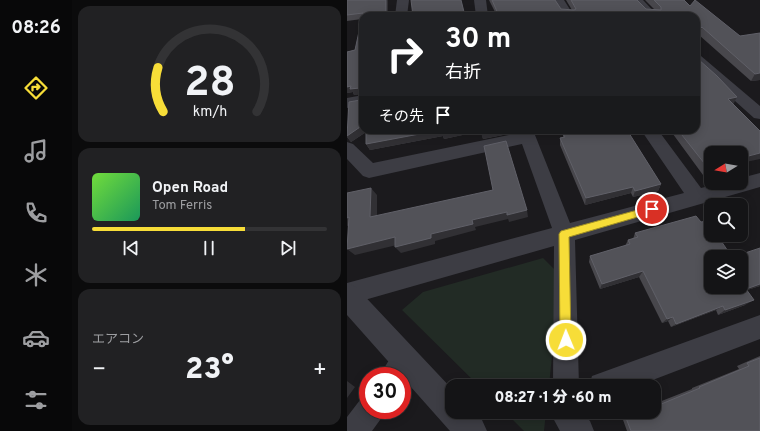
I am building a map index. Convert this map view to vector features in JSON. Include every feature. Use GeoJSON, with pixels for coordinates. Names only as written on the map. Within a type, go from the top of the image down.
{"type":"FeatureCollection","features":[{"type":"Feature","properties":{"kind":"street"},"geometry":{"type":"LineString","coordinates":[[402,12],[403,0]]}},
{"type":"Feature","properties":{"kind":"street"},"geometry":{"type":"LineString","coordinates":[[480,0],[482,12]]}},
{"type":"Feature","properties":{"kind":"street"},"geometry":{"type":"LineString","coordinates":[[558,0],[566,12]]}},
{"type":"Feature","properties":{"kind":"street"},"geometry":{"type":"LineString","coordinates":[[637,0],[648,12]]}},
{"type":"Feature","properties":{"kind":"street"},"geometry":{"type":"LineString","coordinates":[[700,62],[760,113]]}},
{"type":"Feature","properties":{"kind":"street"},"geometry":{"type":"LineString","coordinates":[[347,103],[359,101]]}},
{"type":"Feature","properties":{"kind":"street"},"geometry":{"type":"LineString","coordinates":[[347,148],[369,171],[522,134]]}},
{"type":"Feature","properties":{"kind":"street"},"geometry":{"type":"LineString","coordinates":[[526,134],[564,234],[566,379]]}},
{"type":"Feature","properties":{"kind":"street"},"geometry":{"type":"LineString","coordinates":[[652,134],[697,197]]}},
{"type":"Feature","properties":{"kind":"street"},"geometry":{"type":"LineString","coordinates":[[399,367],[347,295],[760,180]]}},
{"type":"Feature","properties":{"kind":"street"},"geometry":{"type":"LineString","coordinates":[[621,379],[760,327]]}},
{"type":"Feature","properties":{"kind":"street"},"geometry":{"type":"LineString","coordinates":[[411,377],[445,405]]}},
{"type":"Feature","properties":{"kind":"street"},"geometry":{"type":"LineString","coordinates":[[354,431],[363,419]]}},
{"type":"Feature","properties":{"kind":"street"},"geometry":{"type":"LineString","coordinates":[[460,419],[471,431]]}},
{"type":"Feature","properties":{"kind":"street"},"geometry":{"type":"LineString","coordinates":[[568,419],[580,431]]}},
{"type":"Feature","properties":{"kind":"shaded area"},"geometry":{"type":"Polygon","coordinates":[[[543,258],[560,275],[550,379],[472,379],[402,310],[423,292],[543,258]]]}},
{"type":"Feature","properties":{"kind":"shaded area"},"geometry":{"type":"Polygon","coordinates":[[[512,419],[545,419],[544,431],[524,431],[512,419]]]}},
{"type":"Feature","properties":{"kind":"building"},"geometry":{"type":"Polygon","coordinates":[[[347,0],[386,0],[386,12],[359,12],[359,14],[347,15],[347,0]]]}},
{"type":"Feature","properties":{"kind":"building"},"geometry":{"type":"Polygon","coordinates":[[[411,0],[461,0],[464,12],[412,12],[411,0]]]}},
{"type":"Feature","properties":{"kind":"building"},"geometry":{"type":"Polygon","coordinates":[[[492,0],[555,0],[561,9],[574,10],[576,9],[571,0],[637,0],[646,9],[661,10],[661,7],[654,0],[684,0],[690,6],[695,0],[740,36],[760,33],[760,73],[755,74],[702,27],[700,29],[700,12],[497,12],[492,0]]]}},
{"type":"Feature","properties":{"kind":"building"},"geometry":{"type":"Polygon","coordinates":[[[359,32],[359,88],[350,89],[351,86],[347,87],[347,52],[355,50],[359,32]]]}},
{"type":"Feature","properties":{"kind":"building"},"geometry":{"type":"Polygon","coordinates":[[[700,61],[737,97],[728,99],[760,131],[760,153],[748,156],[748,146],[704,146],[704,163],[681,134],[700,134],[700,61]]]}},
{"type":"Feature","properties":{"kind":"building"},"geometry":{"type":"Polygon","coordinates":[[[359,100],[359,128],[347,136],[349,102],[359,100]]]}},
{"type":"Feature","properties":{"kind":"building"},"geometry":{"type":"Polygon","coordinates":[[[366,134],[420,134],[366,144],[366,134]]]}},
{"type":"Feature","properties":{"kind":"building"},"geometry":{"type":"Polygon","coordinates":[[[563,134],[630,134],[661,184],[635,191],[633,187],[586,198],[560,138],[565,137],[563,134]]]}},
{"type":"Feature","properties":{"kind":"building"},"geometry":{"type":"Polygon","coordinates":[[[506,141],[527,210],[507,215],[507,212],[472,220],[473,224],[431,234],[431,238],[395,247],[395,237],[347,249],[349,217],[347,218],[347,193],[371,188],[370,217],[493,190],[484,146],[506,141]]]}},
{"type":"Feature","properties":{"kind":"building"},"geometry":{"type":"Polygon","coordinates":[[[696,216],[701,222],[704,222],[704,242],[722,242],[727,250],[704,250],[704,294],[748,294],[748,292],[754,300],[725,310],[723,306],[676,324],[673,317],[667,319],[643,271],[602,284],[590,256],[630,244],[628,240],[638,237],[635,233],[696,216]]]}},
{"type":"Feature","properties":{"kind":"building"},"geometry":{"type":"Polygon","coordinates":[[[760,248],[760,284],[748,288],[748,252],[760,248]]]}},
{"type":"Feature","properties":{"kind":"building"},"geometry":{"type":"Polygon","coordinates":[[[760,358],[760,431],[631,431],[626,419],[661,419],[661,404],[749,366],[747,363],[760,358]]]}},
{"type":"Feature","properties":{"kind":"route"},"geometry":{"type":"LineString","coordinates":[[566,340],[564,234],[652,209]]}}]}
